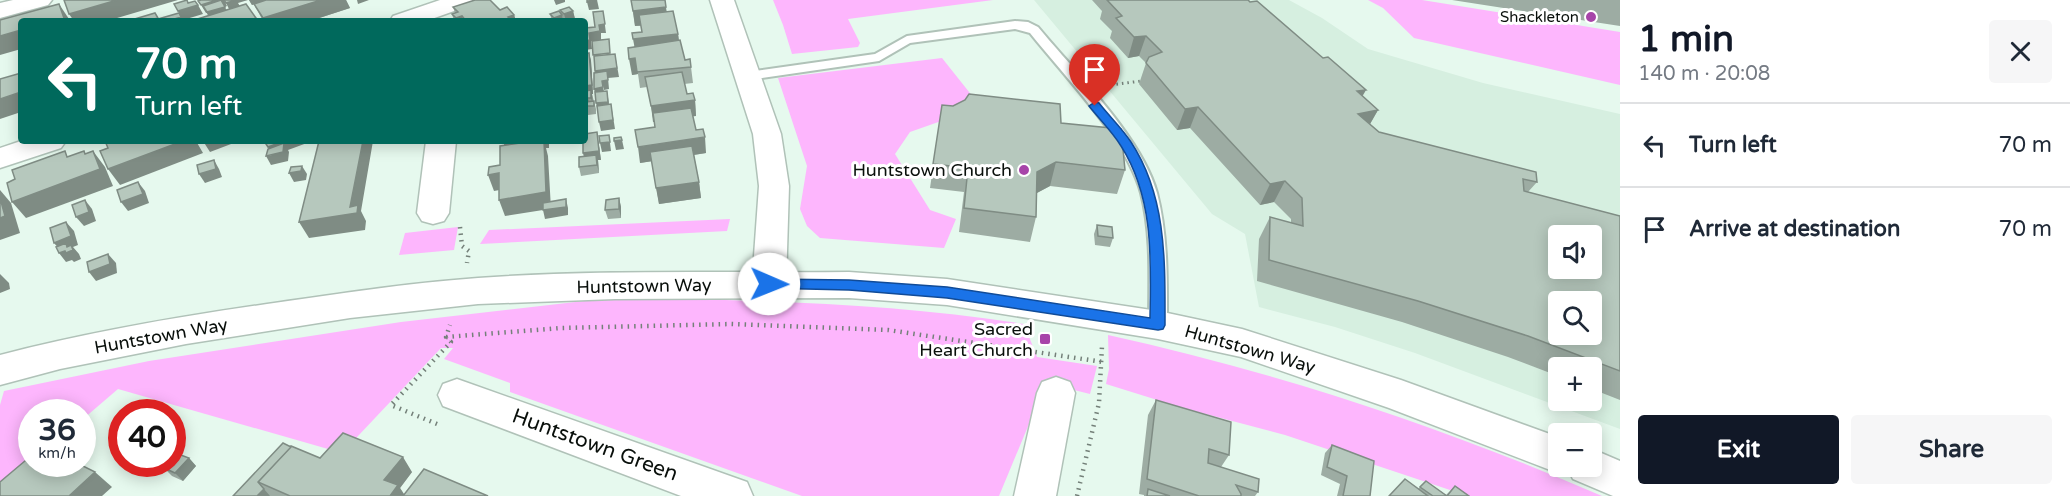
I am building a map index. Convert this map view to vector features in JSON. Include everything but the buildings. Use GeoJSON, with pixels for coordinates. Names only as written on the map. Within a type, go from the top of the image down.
{"type":"FeatureCollection","features":[{"type":"Feature","properties":{"kind":"street"},"geometry":{"type":"LineString","coordinates":[[0,11],[40,0]]}},
{"type":"Feature","properties":{"kind":"street"},"geometry":{"type":"LineString","coordinates":[[411,18],[463,0]]}},
{"type":"Feature","properties":{"kind":"street"},"geometry":{"type":"LineString","coordinates":[[722,0],[767,134],[774,186],[769,284]]}},
{"type":"Feature","properties":{"kind":"street"},"geometry":{"type":"LineString","coordinates":[[0,158],[42,144]]}},
{"type":"Feature","properties":{"kind":"street"},"geometry":{"type":"LineString","coordinates":[[433,213],[441,144]]}},
{"type":"Feature","properties":{"kind":"street","name":"Huntstown Way"},"geometry":{"type":"LineString","coordinates":[[0,370],[60,354],[135,339],[350,305],[478,291],[615,286],[849,285],[947,292],[1158,325],[1242,343],[1411,399],[1548,451]]}},
{"type":"Feature","properties":{"kind":"street"},"geometry":{"type":"LineString","coordinates":[[1035,496],[1056,393]]}},
{"type":"Feature","properties":{"kind":"street","name":"Huntstown Green"},"geometry":{"type":"LineString","coordinates":[[457,395],[732,496]]}},
{"type":"Feature","properties":{"kind":"street"},"geometry":{"type":"LineString","coordinates":[[1602,472],[1620,480]]}},
{"type":"Feature","properties":{"kind":"lane"},"geometry":{"type":"LineString","coordinates":[[748,76],[879,57],[907,40],[1016,25],[1024,25],[1034,30],[1126,143],[1142,174],[1149,194],[1158,253],[1158,325]]}},
{"type":"Feature","properties":{"kind":"path"},"geometry":{"type":"LineString","coordinates":[[1077,496],[1098,401],[1103,362],[1099,316]]}},
{"type":"Feature","properties":{"kind":"path"},"geometry":{"type":"LineString","coordinates":[[446,337],[561,328],[731,324],[888,330],[1103,362]]}},
{"type":"Feature","properties":{"kind":"shaded area"},"geometry":{"type":"Polygon","coordinates":[[[773,0],[993,0],[848,19],[860,43],[858,47],[792,54],[773,0]]]}},
{"type":"Feature","properties":{"kind":"shaded area"},"geometry":{"type":"Polygon","coordinates":[[[1034,0],[1289,0],[1322,18],[1368,49],[1483,83],[1620,114],[1620,429],[1571,411],[1602,411],[1602,357],[1548,357],[1548,402],[1415,353],[1335,327],[1259,307],[1245,234],[1212,214],[1034,0]]]}},
{"type":"Feature","properties":{"kind":"shaded area"},"geometry":{"type":"Polygon","coordinates":[[[1368,0],[1422,0],[1620,32],[1620,85],[1414,38],[1383,8],[1368,0]]]}},
{"type":"Feature","properties":{"kind":"shaded area"},"geometry":{"type":"Polygon","coordinates":[[[942,58],[981,107],[910,132],[895,154],[930,210],[956,219],[944,248],[820,238],[807,226],[800,209],[807,166],[778,78],[942,58]]]}},
{"type":"Feature","properties":{"kind":"shaded area"},"geometry":{"type":"Polygon","coordinates":[[[730,219],[727,231],[480,244],[489,230],[730,219]]]}},
{"type":"Feature","properties":{"kind":"shaded area"},"geometry":{"type":"Polygon","coordinates":[[[458,227],[454,250],[399,255],[405,233],[458,227]]]}},
{"type":"Feature","properties":{"kind":"shaded area"},"geometry":{"type":"Polygon","coordinates":[[[610,298],[870,307],[1024,324],[1037,357],[1097,366],[1090,394],[1046,383],[999,496],[802,496],[510,392],[510,383],[444,359],[453,348],[441,348],[342,453],[186,408],[186,399],[153,399],[118,389],[96,408],[96,399],[18,399],[18,475],[0,491],[0,405],[4,391],[149,361],[401,322],[610,298]]]}},
{"type":"Feature","properties":{"kind":"shaded area"},"geometry":{"type":"Polygon","coordinates":[[[1108,335],[1235,366],[1420,424],[1548,474],[1548,477],[1556,477],[1602,496],[1468,496],[1285,435],[1183,408],[1106,384],[1109,369],[1108,335]]]}},
{"type":"Feature","properties":{"kind":"place","name":"Shackleton"},"geometry":{"type":"Point","coordinates":[1591,17]}},
{"type":"Feature","properties":{"kind":"place","name":"Huntstown Church"},"geometry":{"type":"Point","coordinates":[1024,170]}},
{"type":"Feature","properties":{"kind":"place","name":"Sacred Heart Church"},"geometry":{"type":"Point","coordinates":[1045,339]}},
{"type":"Feature","properties":{"kind":"route"},"geometry":{"type":"LineString","coordinates":[[769,284],[849,285],[947,292],[1158,325],[1158,253],[1149,194],[1142,174],[1126,143],[1095,106]]}}]}
